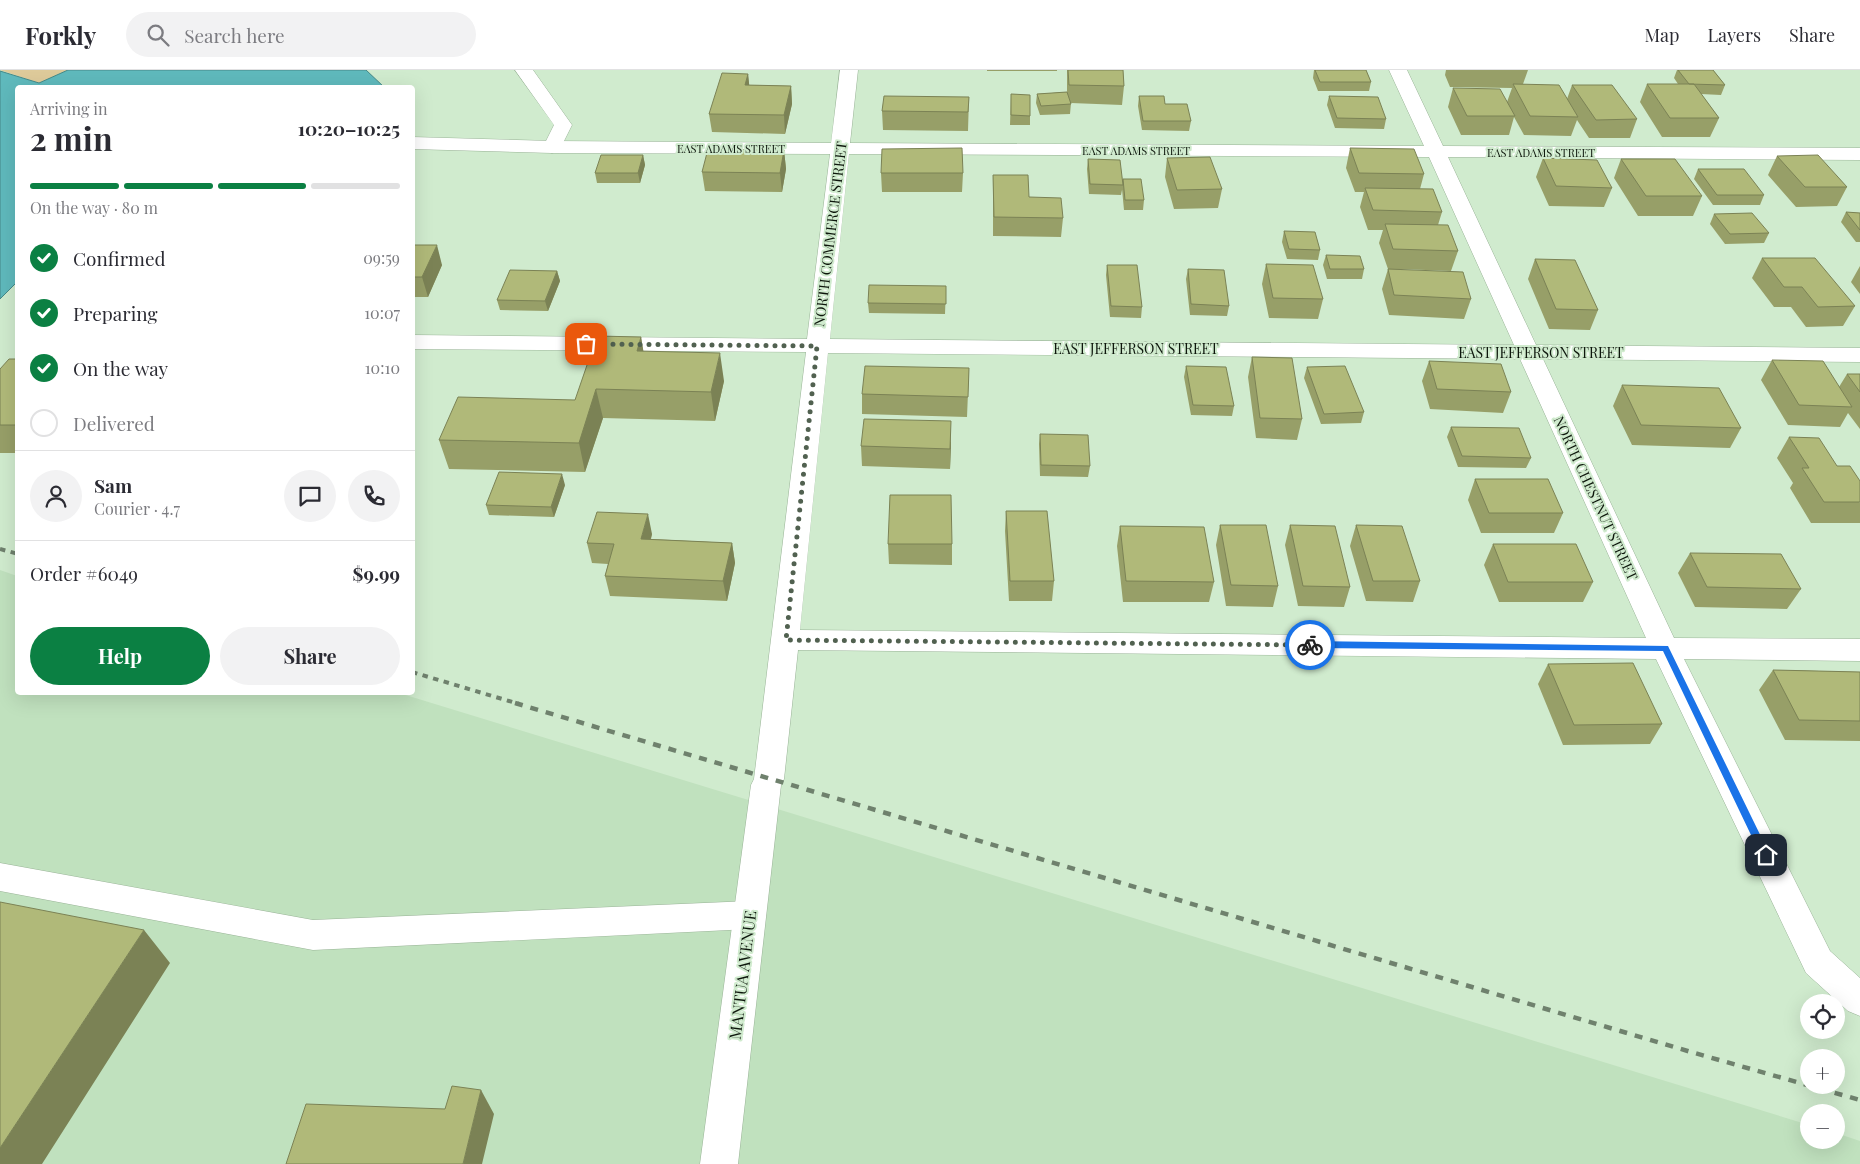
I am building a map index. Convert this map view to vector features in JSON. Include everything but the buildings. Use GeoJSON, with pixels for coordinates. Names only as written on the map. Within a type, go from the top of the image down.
{"type":"FeatureCollection","features":[{"type":"Feature","properties":{"kind":"street"},"geometry":{"type":"LineString","coordinates":[[524,70],[563,125],[552,147]]}},
{"type":"Feature","properties":{"kind":"street","name":"NORTH COMMERCE STREET"},"geometry":{"type":"LineString","coordinates":[[766,785],[769,779],[786,640],[849,70]]}},
{"type":"Feature","properties":{"kind":"street","name":"NORTH CHESTNUT STREET"},"geometry":{"type":"LineString","coordinates":[[1398,70],[1665,648],[1799,924],[1818,962],[1860,1000]]}},
{"type":"Feature","properties":{"kind":"street","name":"EAST ADAMS STREET"},"geometry":{"type":"LineString","coordinates":[[415,142],[552,147],[1860,154]]}},
{"type":"Feature","properties":{"kind":"street","name":"EAST JEFFERSON STREET"},"geometry":{"type":"LineString","coordinates":[[415,342],[1860,355]]}},
{"type":"Feature","properties":{"kind":"street"},"geometry":{"type":"LineString","coordinates":[[786,640],[1860,650]]}},
{"type":"Feature","properties":{"kind":"street","name":"MANTUA AVENUE"},"geometry":{"type":"LineString","coordinates":[[719,1164],[766,785]]}},
{"type":"Feature","properties":{"kind":"street"},"geometry":{"type":"LineString","coordinates":[[0,878],[313,935],[750,915]]}},
{"type":"Feature","properties":{"kind":"shaded area"},"geometry":{"type":"Polygon","coordinates":[[[0,70],[68,70],[39,83],[0,70]]]}},
{"type":"Feature","properties":{"kind":"shaded area"},"geometry":{"type":"Polygon","coordinates":[[[0,570],[15,575],[15,695],[406,695],[1800,1122],[1800,1149],[1845,1149],[1845,1136],[1860,1141],[1860,1164],[0,1164],[0,570]]]}},
{"type":"Feature","properties":{"kind":"water"},"geometry":{"type":"Polygon","coordinates":[[[68,70],[366,70],[382,85],[15,85],[15,284],[0,299],[0,71],[39,83],[68,70]]]}},
{"type":"Feature","properties":{"kind":"railway"},"geometry":{"type":"LineString","coordinates":[[0,549],[15,553]]}},
{"type":"Feature","properties":{"kind":"railway"},"geometry":{"type":"LineString","coordinates":[[415,673],[519,704]]}},
{"type":"Feature","properties":{"kind":"railway"},"geometry":{"type":"LineString","coordinates":[[515,703],[1691,1052],[1860,1100]]}},
{"type":"Feature","properties":{"kind":"way so far"},"geometry":{"type":"LineString","coordinates":[[586,344],[817,346],[786,640],[1310,645]]}},
{"type":"Feature","properties":{"kind":"route"},"geometry":{"type":"LineString","coordinates":[[1310,645],[1665,648],[1766,855]]}}]}
